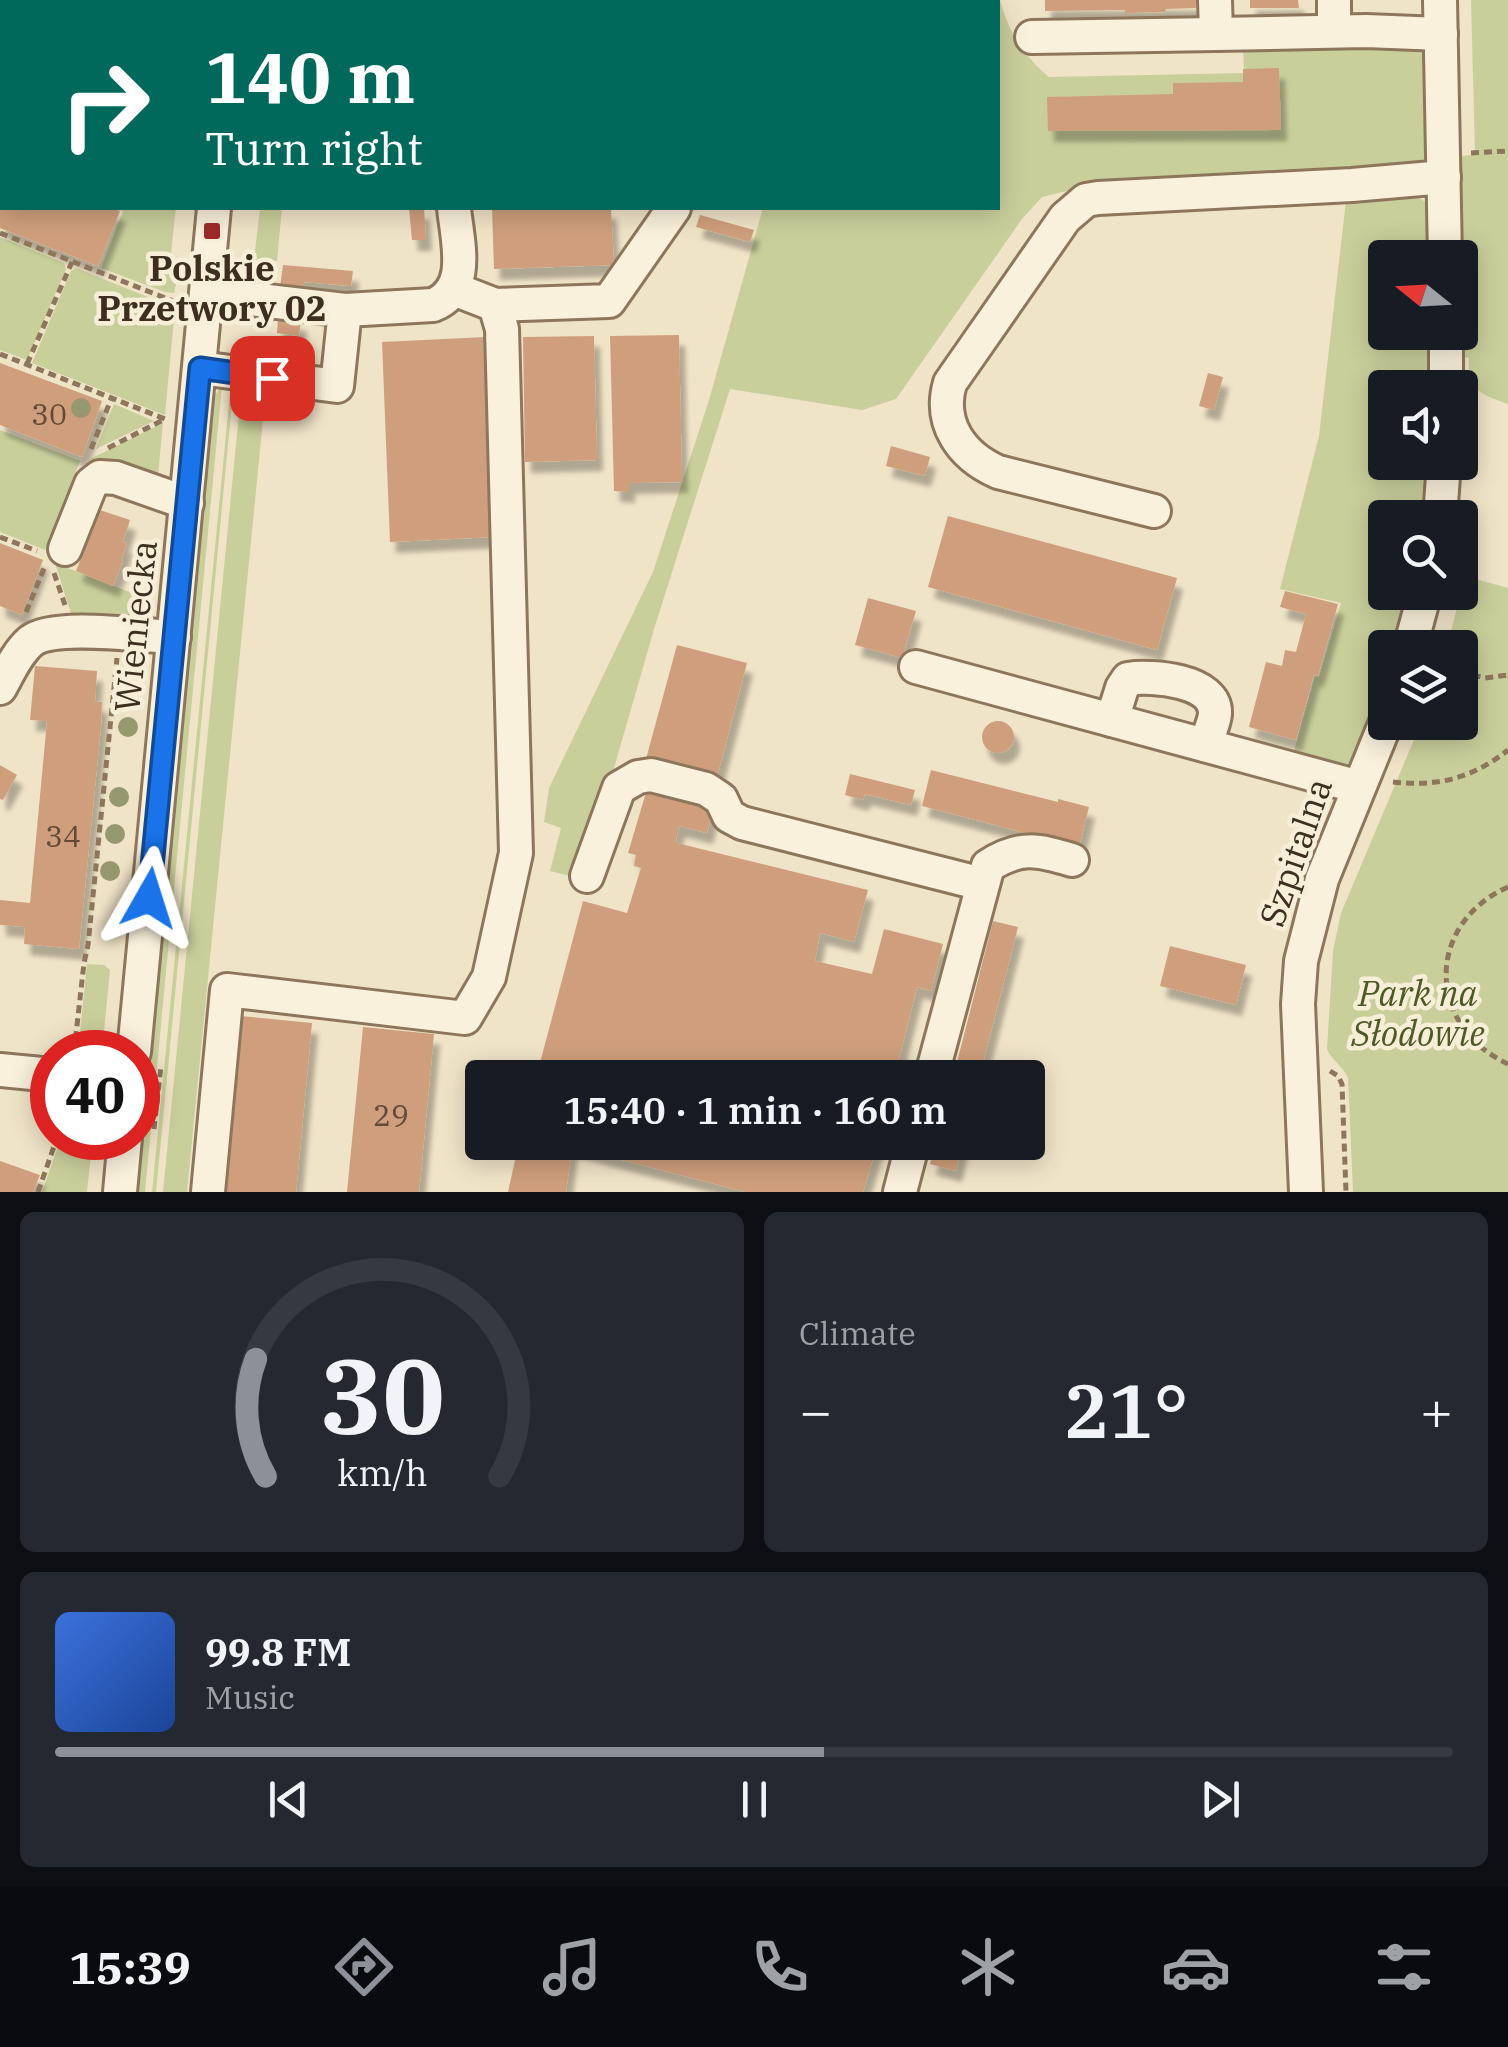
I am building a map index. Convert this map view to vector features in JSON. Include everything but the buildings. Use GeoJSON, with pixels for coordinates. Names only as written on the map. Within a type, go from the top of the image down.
{"type":"FeatureCollection","features":[{"type":"Feature","properties":{"kind":"street"},"geometry":{"type":"LineString","coordinates":[[1215,0],[1216,34]]}},
{"type":"Feature","properties":{"kind":"street"},"geometry":{"type":"LineString","coordinates":[[1440,0],[1445,240]]}},
{"type":"Feature","properties":{"kind":"street"},"geometry":{"type":"LineString","coordinates":[[1032,37],[1216,34],[1334,16],[1440,34]]}},
{"type":"Feature","properties":{"kind":"street"},"geometry":{"type":"LineString","coordinates":[[1154,511],[998,472],[980,464],[954,434],[947,416],[950,383],[1066,218],[1086,200],[1098,198],[1352,185],[1443,166]]}},
{"type":"Feature","properties":{"kind":"street","name":"Wieniecka"},"geometry":{"type":"LineString","coordinates":[[136,1030],[200,368],[196,300],[214,210]]}},
{"type":"Feature","properties":{"kind":"street"},"geometry":{"type":"LineString","coordinates":[[196,300],[345,310],[433,305],[454,289],[458,274],[454,210]]}},
{"type":"Feature","properties":{"kind":"street"},"geometry":{"type":"LineString","coordinates":[[454,289],[495,305],[609,301],[673,210]]}},
{"type":"Feature","properties":{"kind":"street"},"geometry":{"type":"LineString","coordinates":[[208,1192],[227,990],[465,1018],[489,976],[516,852],[502,329],[495,305]]}},
{"type":"Feature","properties":{"kind":"street"},"geometry":{"type":"LineString","coordinates":[[200,368],[337,386],[345,310]]}},
{"type":"Feature","properties":{"kind":"street"},"geometry":{"type":"LineString","coordinates":[[64,549],[91,484],[100,476],[187,503]]}},
{"type":"Feature","properties":{"kind":"street"},"geometry":{"type":"LineString","coordinates":[[0,688],[18,655],[40,636],[74,632],[174,638]]}},
{"type":"Feature","properties":{"kind":"street"},"geometry":{"type":"LineString","coordinates":[[916,667],[1359,787]]}},
{"type":"Feature","properties":{"kind":"street"},"geometry":{"type":"LineString","coordinates":[[1112,720],[1128,679],[1161,678],[1198,688],[1212,700],[1215,714],[1206,745]]}},
{"type":"Feature","properties":{"kind":"street","name":"Szpitalna"},"geometry":{"type":"LineString","coordinates":[[1306,1192],[1298,1004],[1301,961],[1322,879],[1379,740]]}},
{"type":"Feature","properties":{"kind":"street"},"geometry":{"type":"LineString","coordinates":[[587,876],[619,788],[638,777],[651,775],[706,789],[721,799],[729,816],[742,823],[982,884]]}},
{"type":"Feature","properties":{"kind":"street"},"geometry":{"type":"LineString","coordinates":[[935,1060],[988,866],[1002,856],[1037,850],[1072,860]]}},
{"type":"Feature","properties":{"kind":"street"},"geometry":{"type":"LineString","coordinates":[[0,1070],[30,1073]]}},
{"type":"Feature","properties":{"kind":"street"},"geometry":{"type":"LineString","coordinates":[[120,1192],[124,1160]]}},
{"type":"Feature","properties":{"kind":"street"},"geometry":{"type":"LineString","coordinates":[[900,1192],[908,1160]]}},
{"type":"Feature","properties":{"kind":"path"},"geometry":{"type":"LineString","coordinates":[[1443,166],[1508,151]]}},
{"type":"Feature","properties":{"kind":"path"},"geometry":{"type":"LineString","coordinates":[[0,233],[72,262],[196,300]]}},
{"type":"Feature","properties":{"kind":"path"},"geometry":{"type":"LineString","coordinates":[[27,364],[72,262]]}},
{"type":"Feature","properties":{"kind":"path"},"geometry":{"type":"LineString","coordinates":[[0,354],[168,420],[88,459]]}},
{"type":"Feature","properties":{"kind":"path"},"geometry":{"type":"LineString","coordinates":[[0,537],[49,556],[74,632]]}},
{"type":"Feature","properties":{"kind":"path"},"geometry":{"type":"LineString","coordinates":[[76,1030],[119,634]]}},
{"type":"Feature","properties":{"kind":"path"},"geometry":{"type":"LineString","coordinates":[[1478,676],[1508,676]]}},
{"type":"Feature","properties":{"kind":"path"},"geometry":{"type":"LineString","coordinates":[[1392,782],[1418,785],[1452,779],[1490,763],[1508,750]]}},
{"type":"Feature","properties":{"kind":"path"},"geometry":{"type":"LineString","coordinates":[[1508,887],[1477,905],[1464,920],[1454,936],[1446,975],[1453,1013],[1463,1030],[1476,1045],[1508,1064]]}},
{"type":"Feature","properties":{"kind":"path"},"geometry":{"type":"LineString","coordinates":[[1323,1064],[1341,1079],[1346,1192]]}},
{"type":"Feature","properties":{"kind":"path"},"geometry":{"type":"LineString","coordinates":[[38,1192],[49,1160]]}},
{"type":"Feature","properties":{"kind":"green space"},"geometry":{"type":"Polygon","coordinates":[[[1000,0],[1018,43],[1049,77],[1244,73],[1243,43],[1413,47],[1425,55],[1430,68],[1430,151],[1420,166],[1349,175],[1071,190],[1042,197],[1022,219],[896,399],[862,410],[730,389],[655,626],[582,879],[550,871],[561,828],[544,822],[549,788],[653,572],[709,400],[762,210],[1000,210],[1000,0]]]}},
{"type":"Feature","properties":{"kind":"green space"},"geometry":{"type":"Polygon","coordinates":[[[1471,0],[1508,0],[1508,404],[1478,390],[1478,370],[1469,370],[1469,358],[1461,356],[1461,350],[1478,350],[1478,240],[1460,240],[1460,156],[1475,155],[1471,0]]]}},
{"type":"Feature","properties":{"kind":"green space"},"geometry":{"type":"Polygon","coordinates":[[[1347,192],[1393,192],[1416,197],[1430,209],[1432,240],[1368,240],[1368,350],[1431,350],[1431,370],[1368,370],[1368,480],[1428,480],[1427,500],[1368,500],[1368,610],[1406,610],[1400,630],[1368,630],[1368,729],[1353,768],[1294,751],[1341,603],[1280,589],[1319,436],[1347,192]]]}},
{"type":"Feature","properties":{"kind":"green space"},"geometry":{"type":"Polygon","coordinates":[[[176,210],[171,253],[174,293],[101,268],[123,211],[176,210]]]}},
{"type":"Feature","properties":{"kind":"green space"},"geometry":{"type":"Polygon","coordinates":[[[260,210],[282,210],[277,261],[264,261],[262,278],[252,277],[260,210]]]}},
{"type":"Feature","properties":{"kind":"green space"},"geometry":{"type":"Polygon","coordinates":[[[0,237],[64,263],[66,269],[27,360],[0,350],[0,237]]]}},
{"type":"Feature","properties":{"kind":"green space"},"geometry":{"type":"Polygon","coordinates":[[[76,268],[175,308],[165,415],[32,363],[71,271],[76,268]]]}},
{"type":"Feature","properties":{"kind":"green space"},"geometry":{"type":"Polygon","coordinates":[[[231,383],[234,383],[160,1151],[160,1110],[231,383]]]}},
{"type":"Feature","properties":{"kind":"green space"},"geometry":{"type":"Polygon","coordinates":[[[242,383],[266,389],[187,1192],[163,1192],[242,383]]]}},
{"type":"Feature","properties":{"kind":"green space"},"geometry":{"type":"Polygon","coordinates":[[[222,386],[160,1035],[160,1030],[150,1030],[211,400],[222,386]]]}},
{"type":"Feature","properties":{"kind":"green space"},"geometry":{"type":"Polygon","coordinates":[[[114,404],[154,421],[96,449],[114,404]]]}},
{"type":"Feature","properties":{"kind":"green space"},"geometry":{"type":"Polygon","coordinates":[[[163,423],[157,487],[87,467],[92,458],[163,423]]]}},
{"type":"Feature","properties":{"kind":"green space"},"geometry":{"type":"Polygon","coordinates":[[[0,430],[80,461],[45,550],[0,532],[0,430]]]}},
{"type":"Feature","properties":{"kind":"green space"},"geometry":{"type":"Polygon","coordinates":[[[55,563],[147,599],[144,628],[74,623],[55,563]]]}},
{"type":"Feature","properties":{"kind":"green space","name":"Park na Słodowie"},"geometry":{"type":"Polygon","coordinates":[[[1478,580],[1508,588],[1508,1192],[1353,1192],[1348,1078],[1327,1049],[1333,951],[1341,913],[1414,740],[1478,740],[1478,630],[1451,630],[1456,610],[1478,610],[1478,580]]]}},
{"type":"Feature","properties":{"kind":"green space"},"geometry":{"type":"Polygon","coordinates":[[[87,964],[104,965],[110,970],[104,1030],[80,1030],[87,964]]]}},
{"type":"Feature","properties":{"kind":"green space"},"geometry":{"type":"Polygon","coordinates":[[[53,1160],[91,1160],[87,1192],[42,1192],[53,1160]]]}},
{"type":"Feature","properties":{"kind":"green space"},"geometry":{"type":"Polygon","coordinates":[[[137,1160],[148,1160],[145,1192],[134,1192],[137,1160]]]}},
{"type":"Feature","properties":{"kind":"green space"},"geometry":{"type":"Polygon","coordinates":[[[155,1160],[159,1160],[156,1192],[152,1192],[155,1160]]]}},
{"type":"Feature","properties":{"kind":"place","name":"Polskie Przetwory 02"},"geometry":{"type":"Point","coordinates":[212,231]}},
{"type":"Feature","properties":{"kind":"route"},"geometry":{"type":"LineString","coordinates":[[149,898],[200,368],[272,378]]}}]}
